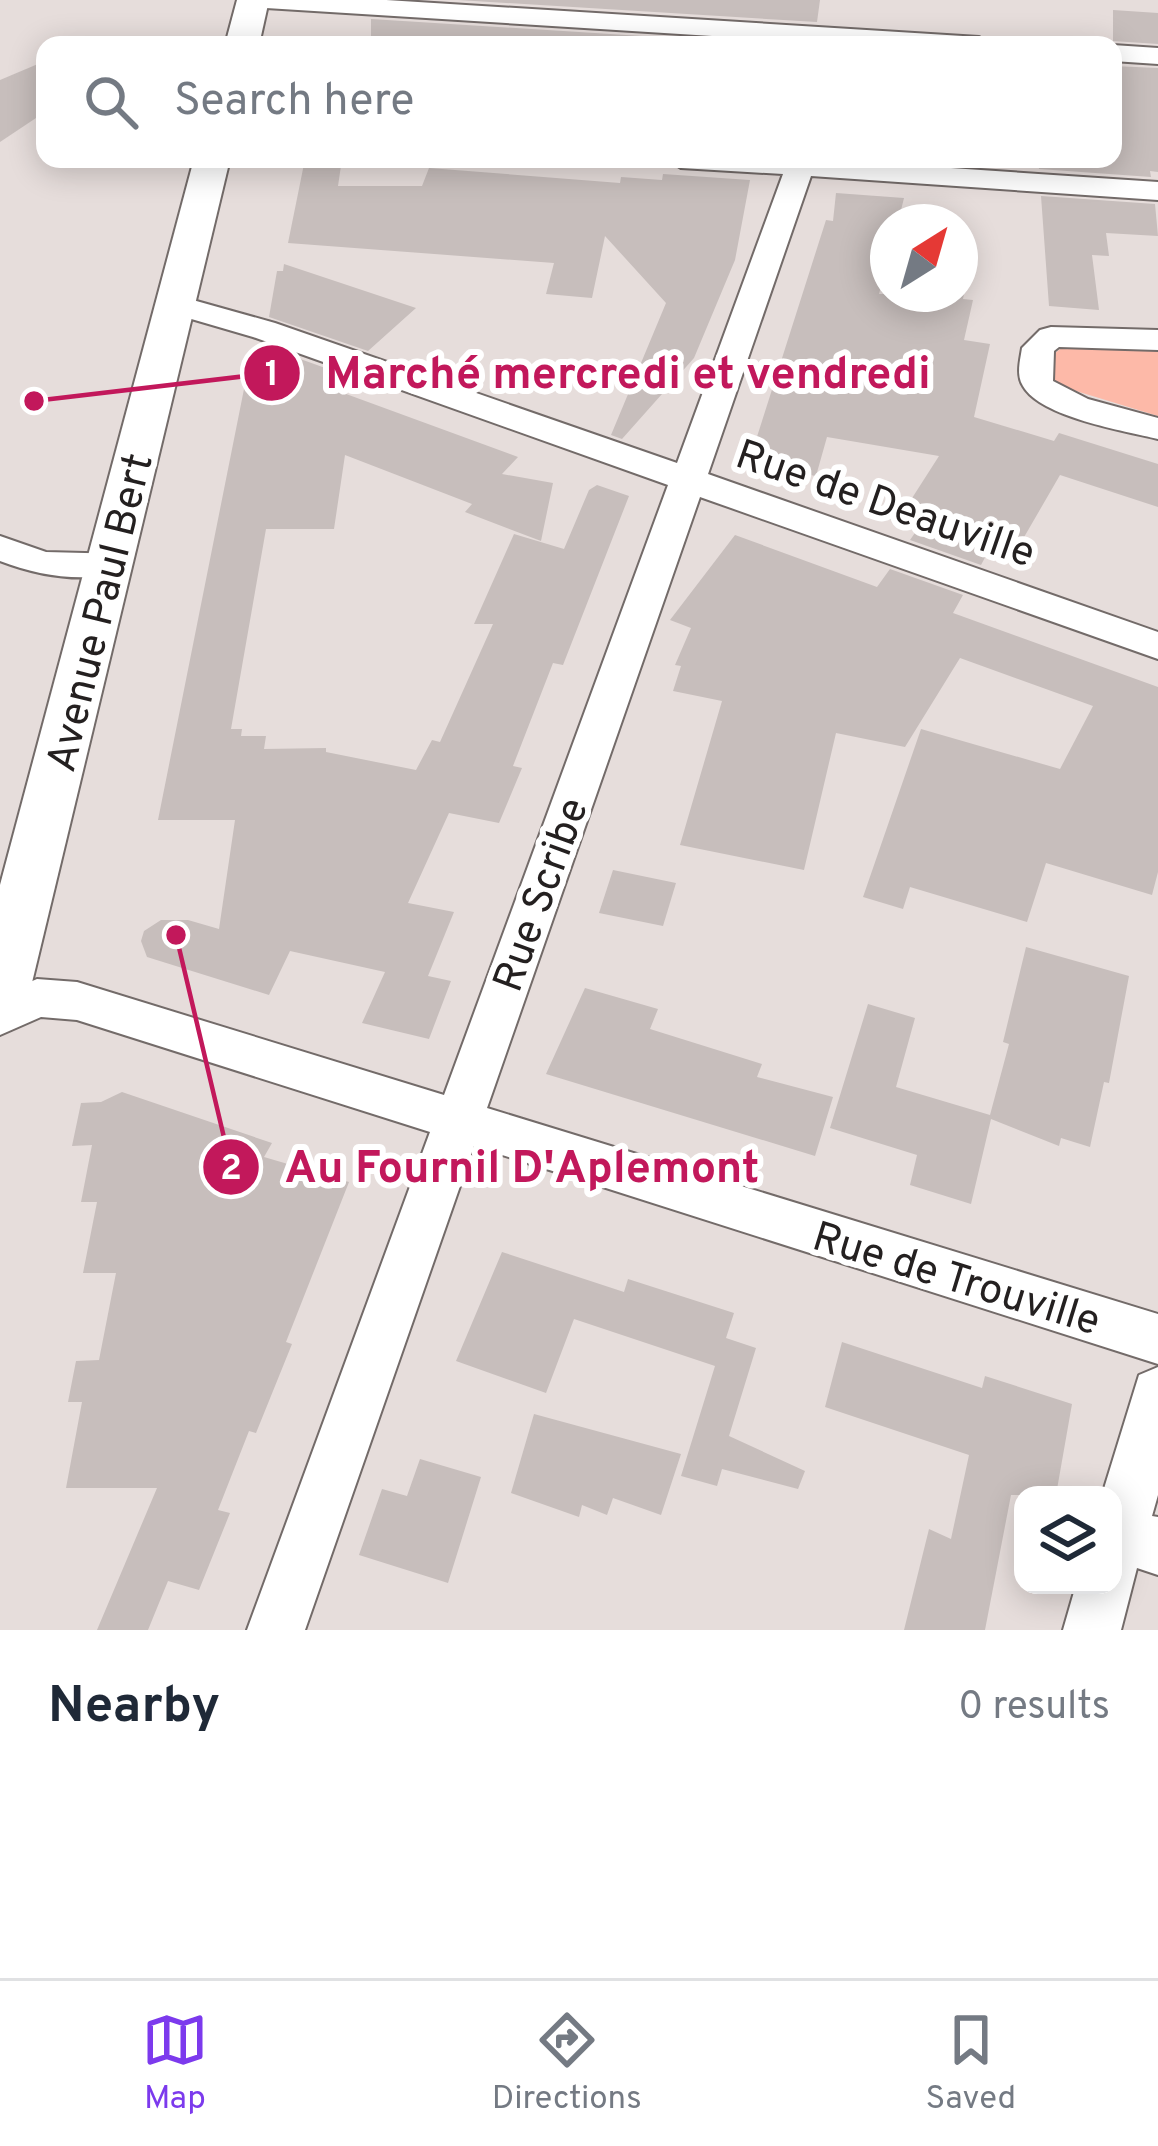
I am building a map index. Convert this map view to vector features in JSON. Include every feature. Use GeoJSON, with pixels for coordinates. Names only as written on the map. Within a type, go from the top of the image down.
{"type":"FeatureCollection","features":[{"type":"Feature","properties":{"kind":"street"},"geometry":{"type":"LineString","coordinates":[[244,36],[253,0]]}},
{"type":"Feature","properties":{"kind":"street"},"geometry":{"type":"LineString","coordinates":[[266,0],[890,36]]}},
{"type":"Feature","properties":{"kind":"street"},"geometry":{"type":"LineString","coordinates":[[1122,54],[1158,56]]}},
{"type":"Feature","properties":{"kind":"street","name":"Avenue Paul Bert"},"geometry":{"type":"LineString","coordinates":[[0,995],[210,168]]}},
{"type":"Feature","properties":{"kind":"street","name":"Rue Scribe"},"geometry":{"type":"LineString","coordinates":[[276,1630],[800,168]]}},
{"type":"Feature","properties":{"kind":"street"},"geometry":{"type":"LineString","coordinates":[[866,168],[1158,191]]}},
{"type":"Feature","properties":{"kind":"street","name":"Rue de Deauville"},"geometry":{"type":"LineString","coordinates":[[176,304],[264,330],[1158,646]]}},
{"type":"Feature","properties":{"kind":"street"},"geometry":{"type":"LineString","coordinates":[[1158,340],[1051,337],[1038,348],[1035,378],[1041,389],[1064,400],[1158,429]]}},
{"type":"Feature","properties":{"kind":"street"},"geometry":{"type":"LineString","coordinates":[[0,548],[43,564],[110,563]]}},
{"type":"Feature","properties":{"kind":"street","name":"Rue de Trouville"},"geometry":{"type":"LineString","coordinates":[[0,1016],[37,998],[77,1001],[1158,1340]]}},
{"type":"Feature","properties":{"kind":"street"},"geometry":{"type":"LineString","coordinates":[[1092,1630],[1124,1555],[1158,1393]]}},
{"type":"Feature","properties":{"kind":"shaded area"},"geometry":{"type":"Polygon","coordinates":[[[1069,343],[1158,349],[1158,416],[1063,387],[1052,378],[1052,355],[1069,343]]]}},
{"type":"Feature","properties":{"kind":"building"},"geometry":{"type":"Polygon","coordinates":[[[458,0],[820,0],[817,22],[458,0]]]}},
{"type":"Feature","properties":{"kind":"building"},"geometry":{"type":"Polygon","coordinates":[[[1113,10],[1158,13],[1158,44],[1122,42],[1122,36],[1113,36],[1113,10]]]}},
{"type":"Feature","properties":{"kind":"building"},"geometry":{"type":"Polygon","coordinates":[[[371,19],[641,36],[371,36],[371,19]]]}},
{"type":"Feature","properties":{"kind":"building"},"geometry":{"type":"Polygon","coordinates":[[[36,65],[36,118],[0,142],[0,80],[36,65]]]}},
{"type":"Feature","properties":{"kind":"building"},"geometry":{"type":"Polygon","coordinates":[[[1122,66],[1158,68],[1158,172],[1150,171],[1151,177],[1039,169],[1122,168],[1122,66]]]}},
{"type":"Feature","properties":{"kind":"building"},"geometry":{"type":"Polygon","coordinates":[[[303,168],[341,168],[338,186],[422,186],[429,168],[620,183],[621,177],[662,180],[663,174],[750,180],[735,260],[694,358],[622,439],[611,435],[666,303],[605,236],[592,298],[546,294],[554,263],[288,243],[303,168]]]}},
{"type":"Feature","properties":{"kind":"building"},"geometry":{"type":"Polygon","coordinates":[[[836,193],[904,198],[902,204],[870,204],[870,312],[970,312],[964,340],[990,344],[974,417],[1054,441],[1059,433],[1158,464],[1158,507],[1060,475],[1012,558],[989,550],[981,565],[910,540],[919,527],[898,520],[939,456],[827,437],[816,476],[748,465],[826,220],[833,221],[836,193]]]}},
{"type":"Feature","properties":{"kind":"building"},"geometry":{"type":"Polygon","coordinates":[[[1041,196],[1155,204],[1158,236],[1106,233],[1109,256],[1092,255],[1099,310],[1049,306],[1041,196]]]}},
{"type":"Feature","properties":{"kind":"building"},"geometry":{"type":"Polygon","coordinates":[[[284,264],[416,308],[368,351],[269,317],[277,271],[283,271],[284,264]]]}},
{"type":"Feature","properties":{"kind":"building"},"geometry":{"type":"Polygon","coordinates":[[[264,346],[342,374],[327,387],[518,457],[502,474],[553,483],[541,541],[465,512],[472,504],[345,455],[334,529],[266,529],[231,729],[242,729],[241,736],[266,736],[264,749],[326,748],[326,752],[416,770],[432,740],[440,742],[493,624],[474,624],[514,534],[564,549],[589,490],[597,485],[629,496],[563,665],[553,663],[513,766],[522,768],[499,823],[449,813],[408,903],[454,912],[428,976],[451,981],[429,1039],[362,1023],[385,972],[290,951],[269,995],[147,957],[141,941],[144,931],[161,920],[188,920],[219,929],[235,820],[158,820],[250,359],[263,354],[264,346]]]}},
{"type":"Feature","properties":{"kind":"building"},"geometry":{"type":"Polygon","coordinates":[[[735,535],[877,587],[890,569],[963,595],[953,613],[1158,687],[1158,872],[1152,895],[1046,863],[1027,922],[910,887],[903,909],[863,897],[921,729],[1060,769],[1093,706],[960,658],[905,747],[836,733],[804,870],[680,845],[722,701],[673,691],[681,666],[675,665],[691,628],[670,620],[735,535]]]}},
{"type":"Feature","properties":{"kind":"building"},"geometry":{"type":"Polygon","coordinates":[[[613,870],[676,883],[663,926],[599,913],[613,870]]]}},
{"type":"Feature","properties":{"kind":"building"},"geometry":{"type":"Polygon","coordinates":[[[1026,947],[1129,976],[1109,1083],[1104,1082],[1090,1147],[1061,1138],[1059,1146],[991,1119],[971,1204],[910,1185],[917,1155],[830,1128],[868,1004],[915,1018],[896,1087],[990,1115],[1009,1044],[1003,1042],[1026,947]]]}},
{"type":"Feature","properties":{"kind":"building"},"geometry":{"type":"Polygon","coordinates":[[[585,988],[658,1009],[650,1029],[762,1064],[757,1077],[833,1097],[815,1156],[546,1074],[585,988]]]}},
{"type":"Feature","properties":{"kind":"building"},"geometry":{"type":"Polygon","coordinates":[[[122,1092],[272,1143],[264,1157],[349,1182],[286,1342],[292,1344],[256,1433],[249,1431],[218,1510],[230,1513],[199,1590],[168,1581],[148,1630],[97,1630],[157,1488],[66,1488],[82,1402],[68,1402],[76,1361],[99,1360],[116,1273],[83,1273],[97,1202],[81,1202],[92,1145],[72,1146],[81,1103],[101,1102],[122,1092]]]}},
{"type":"Feature","properties":{"kind":"building"},"geometry":{"type":"Polygon","coordinates":[[[502,1252],[624,1292],[628,1279],[734,1313],[726,1338],[756,1348],[729,1436],[805,1471],[798,1489],[722,1469],[717,1486],[681,1476],[715,1366],[574,1319],[546,1393],[456,1361],[502,1252]]]}},
{"type":"Feature","properties":{"kind":"building"},"geometry":{"type":"Polygon","coordinates":[[[842,1342],[982,1388],[985,1376],[1072,1404],[1058,1486],[1014,1486],[985,1630],[904,1630],[929,1529],[951,1539],[969,1455],[825,1407],[842,1342]]]}},
{"type":"Feature","properties":{"kind":"building"},"geometry":{"type":"Polygon","coordinates":[[[534,1414],[681,1454],[661,1515],[613,1498],[607,1515],[582,1505],[579,1517],[511,1493],[534,1414]]]}},
{"type":"Feature","properties":{"kind":"building"},"geometry":{"type":"Polygon","coordinates":[[[420,1459],[481,1477],[448,1583],[359,1555],[382,1489],[407,1496],[420,1459]]]}},
{"type":"Feature","properties":{"kind":"place","name":"Marché mercredi et vendredi"},"geometry":{"type":"Point","coordinates":[34,401]}},
{"type":"Feature","properties":{"kind":"place","name":"Au Fournil D'Aplemont"},"geometry":{"type":"Point","coordinates":[176,935]}}]}
